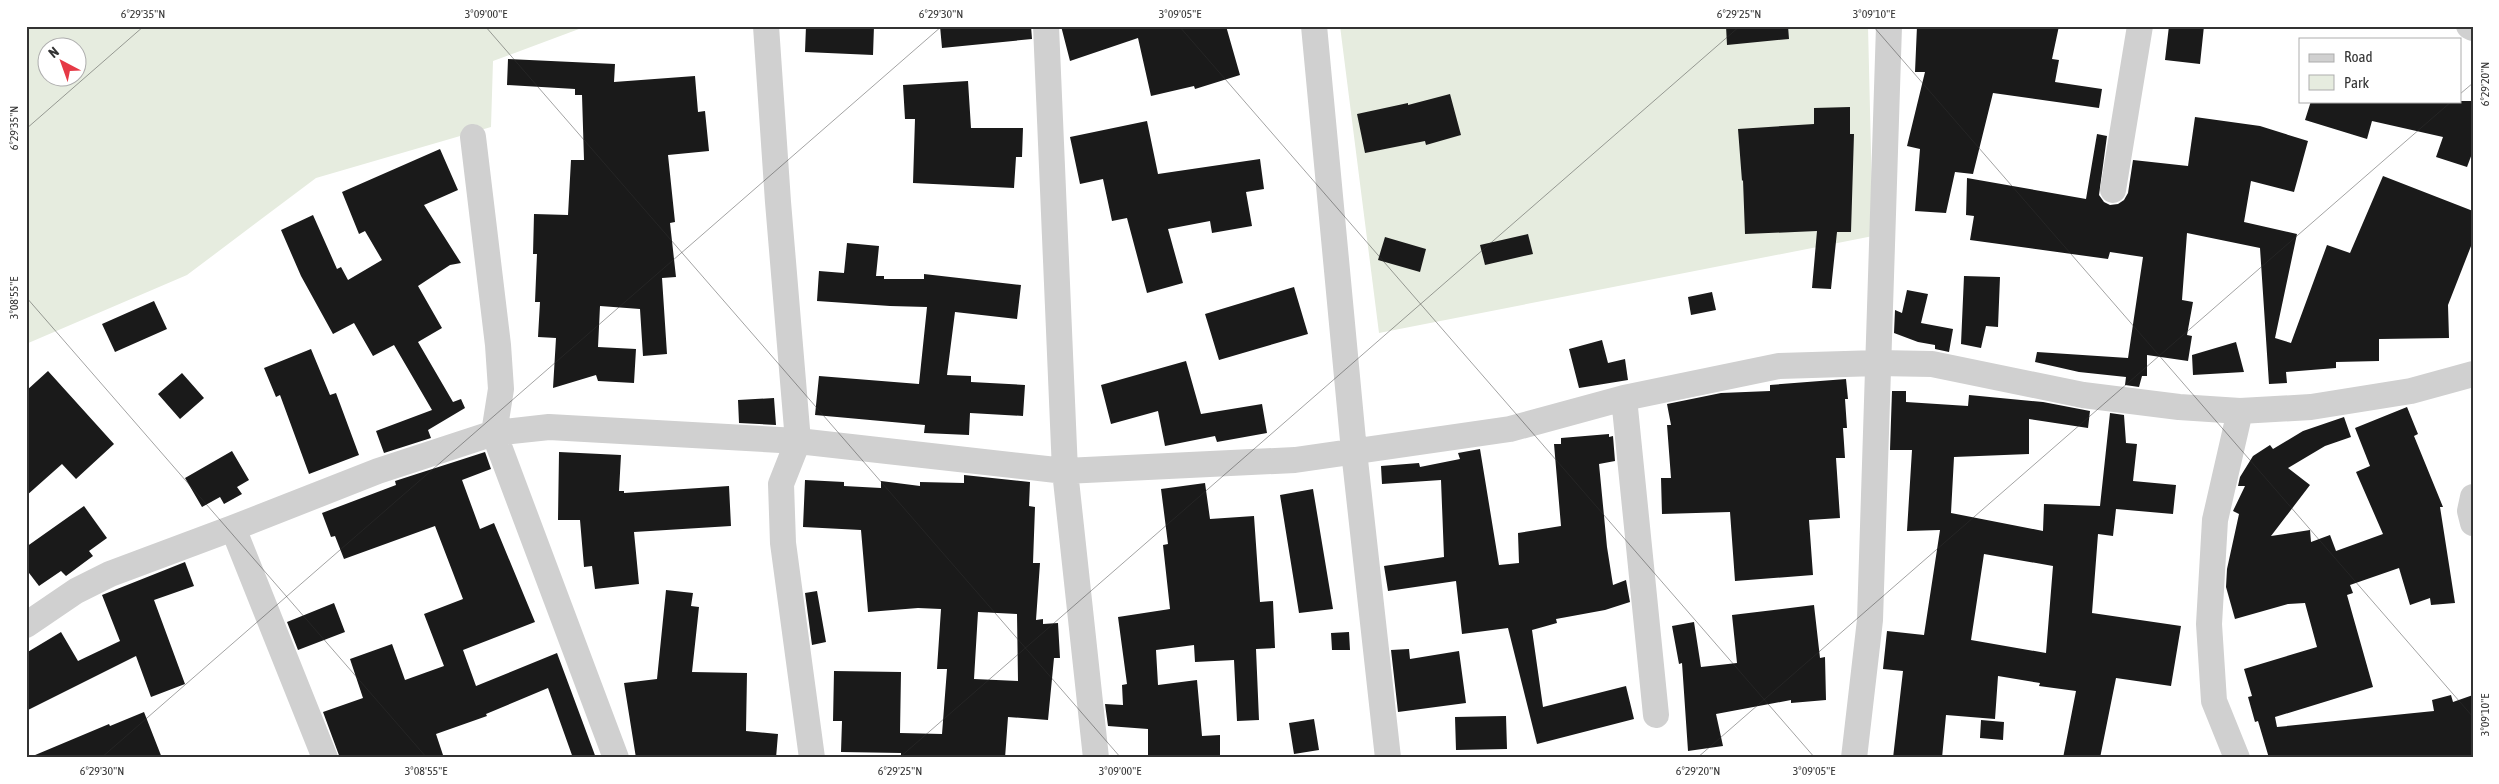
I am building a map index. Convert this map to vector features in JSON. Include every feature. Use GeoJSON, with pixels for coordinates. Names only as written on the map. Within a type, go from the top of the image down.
{"type":"FeatureCollection","features":[{"type":"Feature","properties":{"kind":"street"},"geometry":{"type":"LineString","coordinates":[[766,26],[798,442],[781,484],[783,542],[812,758]]}},
{"type":"Feature","properties":{"kind":"street"},"geometry":{"type":"LineString","coordinates":[[1046,26],[1065,471],[1096,758]]}},
{"type":"Feature","properties":{"kind":"street"},"geometry":{"type":"LineString","coordinates":[[1314,26],[1354,451],[1388,758]]}},
{"type":"Feature","properties":{"kind":"street"},"geometry":{"type":"LineString","coordinates":[[1854,758],[1870,620],[1889,26]]}},
{"type":"Feature","properties":{"kind":"street"},"geometry":{"type":"LineString","coordinates":[[2113,190],[2140,26]]}},
{"type":"Feature","properties":{"kind":"street"},"geometry":{"type":"LineString","coordinates":[[2469,26],[2473,28]]}},
{"type":"Feature","properties":{"kind":"street"},"geometry":{"type":"LineString","coordinates":[[473,137],[498,345],[501,389],[494,433],[616,758]]}},
{"type":"Feature","properties":{"kind":"street"},"geometry":{"type":"LineString","coordinates":[[26,625],[76,591],[110,574],[378,471],[494,433],[549,427],[798,442],[1065,471],[1295,460],[1510,430],[1624,398],[1779,366],[1878,363],[1932,364],[2083,395],[2179,408],[2240,411],[2311,407],[2411,391],[2473,374]]}},
{"type":"Feature","properties":{"kind":"street"},"geometry":{"type":"LineString","coordinates":[[1624,398],[1656,715]]}},
{"type":"Feature","properties":{"kind":"street"},"geometry":{"type":"LineString","coordinates":[[2237,758],[2214,701],[2209,624],[2215,520],[2240,411]]}},
{"type":"Feature","properties":{"kind":"street"},"geometry":{"type":"LineString","coordinates":[[2473,497],[2470,511],[2473,522]]}},
{"type":"Feature","properties":{"kind":"street"},"geometry":{"type":"LineString","coordinates":[[233,528],[325,758]]}},
{"type":"Feature","properties":{"kind":"green space"},"geometry":{"type":"Polygon","coordinates":[[[26,26],[587,26],[493,61],[491,127],[316,178],[187,275],[26,344],[26,26]]]}},
{"type":"Feature","properties":{"kind":"green space"},"geometry":{"type":"Polygon","coordinates":[[[1340,26],[1868,26],[1873,236],[1379,333],[1340,26]]]}},
{"type":"Feature","properties":{"kind":"building"},"geometry":{"type":"Polygon","coordinates":[[[806,26],[874,26],[873,55],[805,52],[806,26]]]}},
{"type":"Feature","properties":{"kind":"building"},"geometry":{"type":"Polygon","coordinates":[[[940,26],[1031,26],[1032,39],[942,48],[940,26]]]}},
{"type":"Feature","properties":{"kind":"building"},"geometry":{"type":"Polygon","coordinates":[[[1061,26],[1226,26],[1240,75],[1195,89],[1194,86],[1151,96],[1138,38],[1070,61],[1061,26]]]}},
{"type":"Feature","properties":{"kind":"building"},"geometry":{"type":"Polygon","coordinates":[[[1726,26],[1788,26],[1789,39],[1727,45],[1726,26]]]}},
{"type":"Feature","properties":{"kind":"building"},"geometry":{"type":"Polygon","coordinates":[[[1917,26],[2059,26],[2052,59],[2059,60],[2055,82],[2102,89],[2099,108],[1993,93],[1973,174],[1955,172],[1946,213],[1915,211],[1920,149],[1907,146],[1925,72],[1915,72],[1917,26]]]}},
{"type":"Feature","properties":{"kind":"building"},"geometry":{"type":"Polygon","coordinates":[[[2169,26],[2204,26],[2200,64],[2165,60],[2169,26]]]}},
{"type":"Feature","properties":{"kind":"building"},"geometry":{"type":"Polygon","coordinates":[[[508,59],[615,64],[614,82],[695,76],[698,112],[705,111],[709,151],[668,155],[675,222],[670,223],[676,277],[662,278],[667,354],[643,356],[640,309],[600,306],[598,347],[636,349],[634,383],[598,381],[596,375],[553,388],[556,338],[538,337],[540,302],[535,302],[537,254],[533,254],[534,214],[568,215],[571,160],[584,160],[582,95],[575,95],[575,89],[507,85],[508,59]]]}},
{"type":"Feature","properties":{"kind":"building"},"geometry":{"type":"Polygon","coordinates":[[[968,81],[971,128],[1023,128],[1022,157],[1016,157],[1014,188],[913,183],[915,119],[905,119],[903,85],[968,81]]]}},
{"type":"Feature","properties":{"kind":"building"},"geometry":{"type":"Polygon","coordinates":[[[1450,94],[1461,135],[1426,145],[1425,141],[1365,153],[1357,114],[1408,103],[1408,105],[1450,94]]]}},
{"type":"Feature","properties":{"kind":"building"},"geometry":{"type":"Polygon","coordinates":[[[2473,101],[2473,151],[2467,167],[2436,157],[2443,137],[2372,121],[2367,139],[2305,120],[2311,102],[2473,101]]]}},
{"type":"Feature","properties":{"kind":"building"},"geometry":{"type":"Polygon","coordinates":[[[1850,107],[1850,134],[1854,134],[1851,232],[1837,232],[1831,289],[1812,288],[1817,231],[1745,234],[1743,180],[1738,129],[1814,124],[1814,108],[1850,107]]]}},
{"type":"Feature","properties":{"kind":"building"},"geometry":{"type":"Polygon","coordinates":[[[2195,117],[2260,126],[2308,141],[2294,192],[2251,181],[2244,222],[2297,234],[2275,338],[2291,343],[2327,245],[2350,253],[2383,176],[2473,211],[2473,241],[2448,305],[2449,338],[2379,339],[2379,361],[2336,362],[2336,368],[2286,372],[2287,383],[2269,384],[2260,248],[2187,233],[2182,300],[2193,302],[2187,335],[2192,336],[2188,361],[2147,355],[2147,376],[2142,376],[2139,387],[2125,385],[2126,377],[2079,372],[2035,362],[2037,352],[2128,358],[2143,257],[2110,252],[2108,259],[1970,240],[1974,216],[1966,215],[1967,178],[2086,199],[2097,134],[2107,136],[2099,195],[2104,202],[2110,205],[2118,204],[2124,200],[2128,193],[2133,160],[2188,166],[2195,117]]]}},
{"type":"Feature","properties":{"kind":"building"},"geometry":{"type":"Polygon","coordinates":[[[1147,121],[1158,174],[1260,159],[1264,189],[1246,192],[1252,226],[1212,233],[1210,221],[1168,229],[1183,283],[1147,293],[1127,218],[1112,221],[1103,179],[1080,184],[1070,137],[1147,121]]]}},
{"type":"Feature","properties":{"kind":"building"},"geometry":{"type":"Polygon","coordinates":[[[440,149],[458,190],[424,205],[461,263],[450,265],[418,286],[442,328],[418,342],[453,402],[461,399],[465,408],[428,430],[431,438],[384,453],[376,431],[432,410],[394,345],[373,356],[354,323],[333,334],[301,276],[281,230],[313,215],[337,269],[341,267],[348,280],[382,260],[365,231],[359,234],[342,192],[440,149]]]}},
{"type":"Feature","properties":{"kind":"building"},"geometry":{"type":"Polygon","coordinates":[[[1528,234],[1533,254],[1485,265],[1480,245],[1528,234]]]}},
{"type":"Feature","properties":{"kind":"building"},"geometry":{"type":"Polygon","coordinates":[[[1385,237],[1426,249],[1420,272],[1378,260],[1385,237]]]}},
{"type":"Feature","properties":{"kind":"building"},"geometry":{"type":"Polygon","coordinates":[[[847,243],[879,246],[876,276],[884,276],[884,279],[924,279],[924,274],[1021,285],[1017,319],[955,312],[947,375],[971,376],[971,382],[1025,385],[1023,416],[970,413],[969,435],[924,433],[925,425],[815,415],[819,376],[919,384],[927,307],[817,301],[819,271],[844,273],[847,243]]]}},
{"type":"Feature","properties":{"kind":"building"},"geometry":{"type":"Polygon","coordinates":[[[1964,276],[2000,277],[1998,327],[1986,326],[1981,348],[1961,344],[1964,276]]]}},
{"type":"Feature","properties":{"kind":"building"},"geometry":{"type":"Polygon","coordinates":[[[1294,287],[1308,334],[1219,360],[1205,314],[1294,287]]]}},
{"type":"Feature","properties":{"kind":"building"},"geometry":{"type":"Polygon","coordinates":[[[1907,290],[1928,294],[1921,323],[1953,329],[1949,352],[1935,349],[1935,345],[1918,342],[1894,333],[1895,310],[1902,313],[1907,290]]]}},
{"type":"Feature","properties":{"kind":"building"},"geometry":{"type":"Polygon","coordinates":[[[1712,292],[1716,310],[1691,315],[1688,297],[1712,292]]]}},
{"type":"Feature","properties":{"kind":"building"},"geometry":{"type":"Polygon","coordinates":[[[154,301],[167,329],[115,352],[102,324],[154,301]]]}},
{"type":"Feature","properties":{"kind":"building"},"geometry":{"type":"Polygon","coordinates":[[[1602,340],[1608,363],[1625,359],[1628,380],[1579,388],[1569,349],[1602,340]]]}},
{"type":"Feature","properties":{"kind":"building"},"geometry":{"type":"Polygon","coordinates":[[[2236,342],[2244,372],[2193,375],[2192,355],[2236,342]]]}},
{"type":"Feature","properties":{"kind":"building"},"geometry":{"type":"Polygon","coordinates":[[[311,349],[330,395],[336,393],[359,455],[309,474],[280,395],[276,397],[264,368],[311,349]]]}},
{"type":"Feature","properties":{"kind":"building"},"geometry":{"type":"Polygon","coordinates":[[[1186,361],[1201,414],[1262,404],[1267,433],[1217,442],[1215,436],[1165,446],[1158,411],[1111,424],[1101,385],[1186,361]]]}},
{"type":"Feature","properties":{"kind":"building"},"geometry":{"type":"Polygon","coordinates":[[[48,371],[114,444],[76,479],[62,464],[26,496],[26,391],[48,371]]]}},
{"type":"Feature","properties":{"kind":"building"},"geometry":{"type":"Polygon","coordinates":[[[182,373],[204,398],[180,419],[158,394],[182,373]]]}},
{"type":"Feature","properties":{"kind":"building"},"geometry":{"type":"Polygon","coordinates":[[[1846,379],[1848,399],[1845,399],[1847,428],[1843,428],[1845,458],[1836,458],[1840,518],[1809,520],[1813,575],[1735,581],[1730,512],[1662,514],[1661,478],[1671,478],[1667,425],[1671,425],[1667,404],[1721,393],[1770,391],[1770,385],[1846,379]]]}},
{"type":"Feature","properties":{"kind":"building"},"geometry":{"type":"Polygon","coordinates":[[[1892,391],[1906,391],[1906,402],[1968,406],[1969,395],[2043,402],[2090,411],[2088,428],[2029,419],[2029,454],[1954,457],[1951,513],[2043,531],[2044,504],[2100,506],[2110,413],[2124,415],[2126,443],[2137,444],[2133,481],[2176,485],[2173,514],[2116,509],[2113,536],[2098,534],[2092,613],[2181,626],[2171,686],[2116,678],[2100,758],[2063,758],[2076,691],[2039,686],[2040,683],[1998,676],[1995,719],[1946,715],[1942,758],[1893,758],[1903,671],[1883,669],[1887,631],[1924,635],[1940,530],[1907,531],[1912,450],[1890,450],[1892,391]],[[1984,554],[1971,640],[2046,653],[2053,566],[1984,554]]]}},
{"type":"Feature","properties":{"kind":"building"},"geometry":{"type":"Polygon","coordinates":[[[774,398],[776,425],[739,423],[738,400],[774,398]]]}},
{"type":"Feature","properties":{"kind":"building"},"geometry":{"type":"Polygon","coordinates":[[[2407,407],[2418,434],[2414,436],[2443,507],[2440,507],[2455,603],[2431,605],[2430,598],[2410,605],[2399,568],[2350,585],[2353,593],[2347,595],[2373,687],[2275,717],[2277,727],[2434,711],[2432,700],[2451,695],[2453,702],[2473,695],[2473,758],[2269,758],[2258,721],[2255,722],[2248,697],[2252,696],[2244,669],[2317,647],[2305,603],[2288,604],[2235,619],[2226,587],[2227,569],[2239,514],[2233,511],[2245,486],[2238,486],[2240,477],[2253,456],[2270,445],[2273,449],[2303,431],[2344,417],[2351,437],[2325,446],[2288,468],[2310,485],[2271,536],[2310,530],[2311,542],[2330,535],[2336,551],[2383,534],[2356,472],[2370,466],[2355,428],[2407,407]]]}},
{"type":"Feature","properties":{"kind":"building"},"geometry":{"type":"Polygon","coordinates":[[[1609,434],[1609,437],[1613,436],[1615,461],[1599,464],[1607,547],[1613,585],[1626,580],[1630,602],[1605,610],[1556,619],[1557,623],[1532,630],[1543,707],[1626,686],[1634,719],[1537,744],[1508,628],[1462,634],[1456,581],[1388,591],[1384,566],[1444,557],[1441,480],[1382,484],[1381,466],[1419,463],[1420,467],[1460,459],[1458,453],[1480,449],[1499,565],[1519,563],[1518,533],[1561,526],[1554,444],[1561,444],[1561,438],[1609,434]]]}},
{"type":"Feature","properties":{"kind":"building"},"geometry":{"type":"Polygon","coordinates":[[[232,451],[249,480],[237,487],[242,494],[224,504],[220,497],[202,507],[185,478],[232,451]]]}},
{"type":"Feature","properties":{"kind":"building"},"geometry":{"type":"Polygon","coordinates":[[[485,452],[491,469],[462,480],[480,529],[494,523],[535,622],[463,650],[476,686],[557,653],[596,758],[573,758],[548,688],[486,714],[487,716],[436,734],[444,758],[340,758],[323,712],[363,698],[350,659],[392,644],[405,680],[444,666],[424,614],[463,599],[435,526],[344,559],[335,536],[331,537],[322,513],[396,485],[395,481],[485,452]]]}},
{"type":"Feature","properties":{"kind":"building"},"geometry":{"type":"Polygon","coordinates":[[[559,452],[621,455],[619,491],[624,491],[624,493],[729,486],[731,526],[634,532],[639,584],[595,589],[592,566],[584,567],[580,520],[558,520],[559,452]]]}},
{"type":"Feature","properties":{"kind":"building"},"geometry":{"type":"Polygon","coordinates":[[[964,475],[1030,482],[1029,506],[1035,507],[1033,563],[1040,563],[1036,620],[1043,619],[1043,624],[1058,623],[1060,658],[1054,658],[1048,720],[1008,717],[1005,758],[901,758],[901,753],[841,752],[842,721],[833,721],[834,671],[901,672],[900,733],[942,734],[947,669],[937,669],[941,609],[918,608],[868,612],[861,530],[803,527],[805,480],[844,482],[844,486],[881,488],[881,481],[920,486],[920,482],[964,483],[964,475]],[[978,612],[974,679],[1018,681],[1017,614],[978,612]]]}},
{"type":"Feature","properties":{"kind":"building"},"geometry":{"type":"Polygon","coordinates":[[[1205,483],[1210,519],[1254,516],[1260,602],[1273,601],[1275,648],[1256,649],[1259,720],[1237,721],[1234,660],[1195,662],[1194,645],[1156,650],[1158,685],[1197,680],[1202,736],[1220,735],[1220,758],[1148,758],[1148,729],[1108,726],[1105,704],[1123,705],[1122,685],[1127,684],[1118,617],[1170,609],[1163,545],[1168,544],[1161,489],[1205,483]]]}},
{"type":"Feature","properties":{"kind":"building"},"geometry":{"type":"Polygon","coordinates":[[[1313,489],[1333,609],[1299,613],[1280,495],[1313,489]]]}},
{"type":"Feature","properties":{"kind":"building"},"geometry":{"type":"Polygon","coordinates":[[[84,506],[107,538],[89,551],[93,556],[66,576],[61,571],[39,586],[26,569],[26,547],[84,506]]]}},
{"type":"Feature","properties":{"kind":"building"},"geometry":{"type":"Polygon","coordinates":[[[185,562],[194,586],[154,600],[185,684],[151,697],[136,656],[26,711],[26,653],[61,632],[78,661],[120,641],[102,595],[185,562]]]}},
{"type":"Feature","properties":{"kind":"building"},"geometry":{"type":"Polygon","coordinates":[[[666,590],[693,593],[691,606],[699,607],[692,672],[747,673],[746,731],[778,734],[776,758],[636,758],[624,683],[657,679],[666,590]]]}},
{"type":"Feature","properties":{"kind":"building"},"geometry":{"type":"Polygon","coordinates":[[[817,591],[826,642],[812,645],[805,593],[817,591]]]}},
{"type":"Feature","properties":{"kind":"building"},"geometry":{"type":"Polygon","coordinates":[[[334,603],[345,632],[298,650],[287,622],[334,603]]]}},
{"type":"Feature","properties":{"kind":"building"},"geometry":{"type":"Polygon","coordinates":[[[1814,605],[1820,658],[1825,657],[1826,700],[1791,703],[1791,700],[1716,714],[1723,746],[1688,751],[1682,663],[1679,664],[1672,626],[1694,622],[1701,667],[1737,663],[1732,615],[1814,605]]]}},
{"type":"Feature","properties":{"kind":"building"},"geometry":{"type":"Polygon","coordinates":[[[1349,632],[1350,650],[1332,650],[1331,633],[1349,632]]]}},
{"type":"Feature","properties":{"kind":"building"},"geometry":{"type":"Polygon","coordinates":[[[1409,649],[1410,659],[1459,651],[1466,703],[1398,712],[1391,650],[1409,649]]]}},
{"type":"Feature","properties":{"kind":"building"},"geometry":{"type":"Polygon","coordinates":[[[144,712],[162,758],[28,758],[109,724],[110,726],[144,712]]]}},
{"type":"Feature","properties":{"kind":"building"},"geometry":{"type":"Polygon","coordinates":[[[1506,716],[1507,749],[1456,750],[1455,717],[1506,716]]]}},
{"type":"Feature","properties":{"kind":"building"},"geometry":{"type":"Polygon","coordinates":[[[1314,719],[1319,750],[1294,754],[1289,723],[1314,719]]]}},
{"type":"Feature","properties":{"kind":"building"},"geometry":{"type":"Polygon","coordinates":[[[1981,720],[2004,722],[2003,740],[1980,738],[1981,720]]]}}]}
